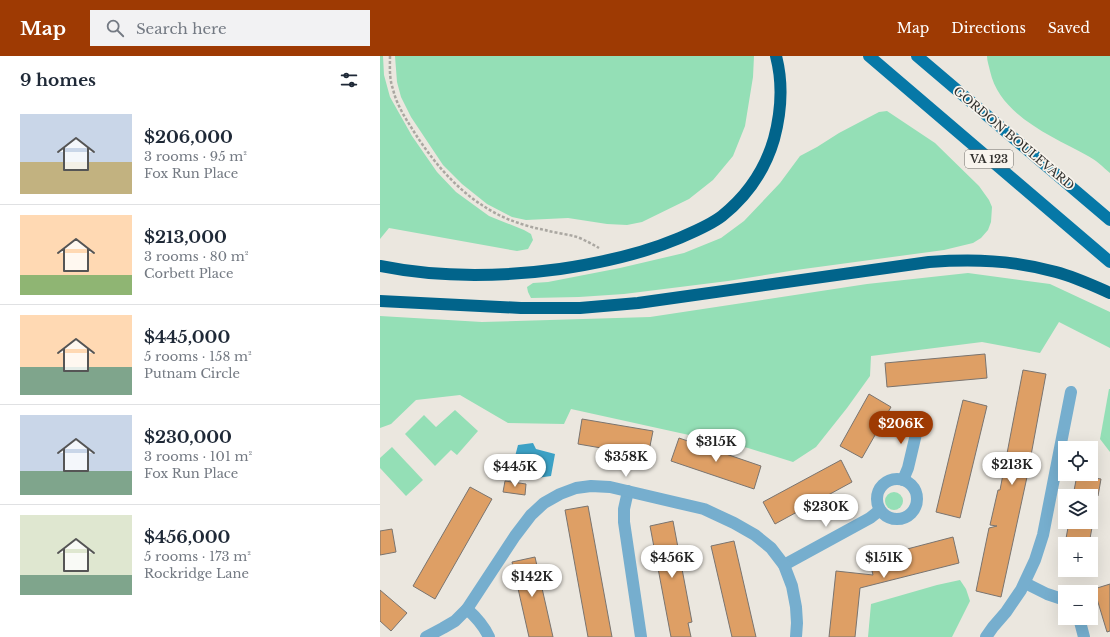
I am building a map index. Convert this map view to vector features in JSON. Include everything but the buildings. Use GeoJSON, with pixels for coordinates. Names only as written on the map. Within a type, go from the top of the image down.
{"type":"FeatureCollection","features":[{"type":"Feature","properties":{"kind":"highway"},"geometry":{"type":"LineString","coordinates":[[380,266],[456,275],[532,273],[588,265],[617,258],[664,244],[700,229],[722,216],[736,204],[751,188],[762,169],[778,127],[780,82],[776,56]]}},
{"type":"Feature","properties":{"kind":"highway"},"geometry":{"type":"LineString","coordinates":[[380,301],[521,308],[580,308],[638,303],[929,262],[963,260],[1004,262],[1037,267],[1081,280],[1110,293]]}},
{"type":"Feature","properties":{"kind":"main road","name":"VA 123"},"geometry":{"type":"LineString","coordinates":[[869,56],[1110,262]]}},
{"type":"Feature","properties":{"kind":"main road","name":"GORDON BOULEVARD"},"geometry":{"type":"LineString","coordinates":[[917,56],[1110,220]]}},
{"type":"Feature","properties":{"kind":"street"},"geometry":{"type":"LineString","coordinates":[[986,637],[1006,612],[1025,583],[1035,560],[1043,535],[1071,392]]}},
{"type":"Feature","properties":{"kind":"street"},"geometry":{"type":"LineString","coordinates":[[903,480],[908,468],[920,417]]}},
{"type":"Feature","properties":{"kind":"street"},"geometry":{"type":"LineString","coordinates":[[896,479],[903,480],[911,484],[915,490],[917,497],[916,504],[912,512],[906,517],[892,519],[880,510],[877,498],[879,489],[889,481],[896,479]]}},
{"type":"Feature","properties":{"kind":"street"},"geometry":{"type":"LineString","coordinates":[[426,637],[455,621],[467,609],[515,536],[531,515],[544,503],[560,494],[576,488],[591,486],[610,487],[704,509],[755,535],[771,548],[784,565],[792,586],[796,607],[796,637]]}},
{"type":"Feature","properties":{"kind":"street"},"geometry":{"type":"LineString","coordinates":[[628,491],[624,509],[624,522],[641,637]]}},
{"type":"Feature","properties":{"kind":"street"},"geometry":{"type":"LineString","coordinates":[[784,565],[870,518],[880,510]]}},
{"type":"Feature","properties":{"kind":"street"},"geometry":{"type":"LineString","coordinates":[[1025,583],[1058,598]]}},
{"type":"Feature","properties":{"kind":"street"},"geometry":{"type":"LineString","coordinates":[[467,609],[475,617],[489,637]]}},
{"type":"Feature","properties":{"kind":"street"},"geometry":{"type":"LineString","coordinates":[[1081,625],[1084,637]]}},
{"type":"Feature","properties":{"kind":"path"},"geometry":{"type":"LineString","coordinates":[[390,56],[391,84],[399,105],[407,120],[432,158],[461,189],[476,202],[508,219],[525,226],[577,237],[617,258]]}},
{"type":"Feature","properties":{"kind":"green space"},"geometry":{"type":"Polygon","coordinates":[[[380,56],[383,56],[384,75],[390,97],[412,136],[437,172],[456,192],[489,216],[531,234],[533,240],[528,249],[517,251],[389,228],[380,239],[380,56]]]}},
{"type":"Feature","properties":{"kind":"green space"},"geometry":{"type":"Polygon","coordinates":[[[395,56],[754,56],[753,77],[745,126],[733,156],[713,180],[689,199],[642,222],[627,225],[607,224],[568,218],[526,220],[512,217],[487,204],[462,184],[443,165],[411,117],[401,97],[397,82],[395,56]]]}},
{"type":"Feature","properties":{"kind":"green space"},"geometry":{"type":"Polygon","coordinates":[[[987,56],[1110,56],[1110,173],[1091,158],[1029,123],[1016,112],[1004,100],[996,87],[990,71],[987,56]]]}},
{"type":"Feature","properties":{"kind":"green space"},"geometry":{"type":"Polygon","coordinates":[[[887,111],[935,143],[979,186],[992,207],[991,222],[988,230],[981,238],[973,243],[944,250],[796,270],[728,281],[624,294],[531,298],[527,287],[533,283],[548,282],[620,268],[684,253],[721,238],[744,221],[780,183],[800,156],[879,112],[887,111]]]}},
{"type":"Feature","properties":{"kind":"green space"},"geometry":{"type":"Polygon","coordinates":[[[968,273],[1050,284],[1110,312],[1110,348],[1059,322],[1040,353],[982,342],[871,356],[870,376],[847,408],[816,447],[793,462],[748,448],[571,409],[564,424],[508,423],[460,395],[416,400],[391,424],[380,428],[380,316],[482,322],[650,317],[867,284],[968,273]]]}},
{"type":"Feature","properties":{"kind":"green space"},"geometry":{"type":"Polygon","coordinates":[[[1110,389],[1110,452],[1100,439],[1110,389]]]}},
{"type":"Feature","properties":{"kind":"green space"},"geometry":{"type":"Polygon","coordinates":[[[455,410],[478,431],[457,455],[451,450],[435,466],[405,434],[424,415],[436,427],[455,410]]]}},
{"type":"Feature","properties":{"kind":"green space"},"geometry":{"type":"Polygon","coordinates":[[[392,447],[423,480],[406,496],[380,468],[380,458],[392,447]]]}},
{"type":"Feature","properties":{"kind":"green space"},"geometry":{"type":"Polygon","coordinates":[[[890,492],[898,492],[903,497],[901,508],[898,510],[890,510],[885,505],[885,497],[890,492]]]}},
{"type":"Feature","properties":{"kind":"green space"},"geometry":{"type":"Polygon","coordinates":[[[960,580],[966,589],[970,601],[952,637],[868,637],[871,604],[960,580]]]}},
{"type":"Feature","properties":{"kind":"water"},"geometry":{"type":"Polygon","coordinates":[[[533,443],[536,449],[555,454],[551,476],[537,478],[534,471],[521,467],[518,470],[512,468],[518,445],[533,443]]]}}]}
